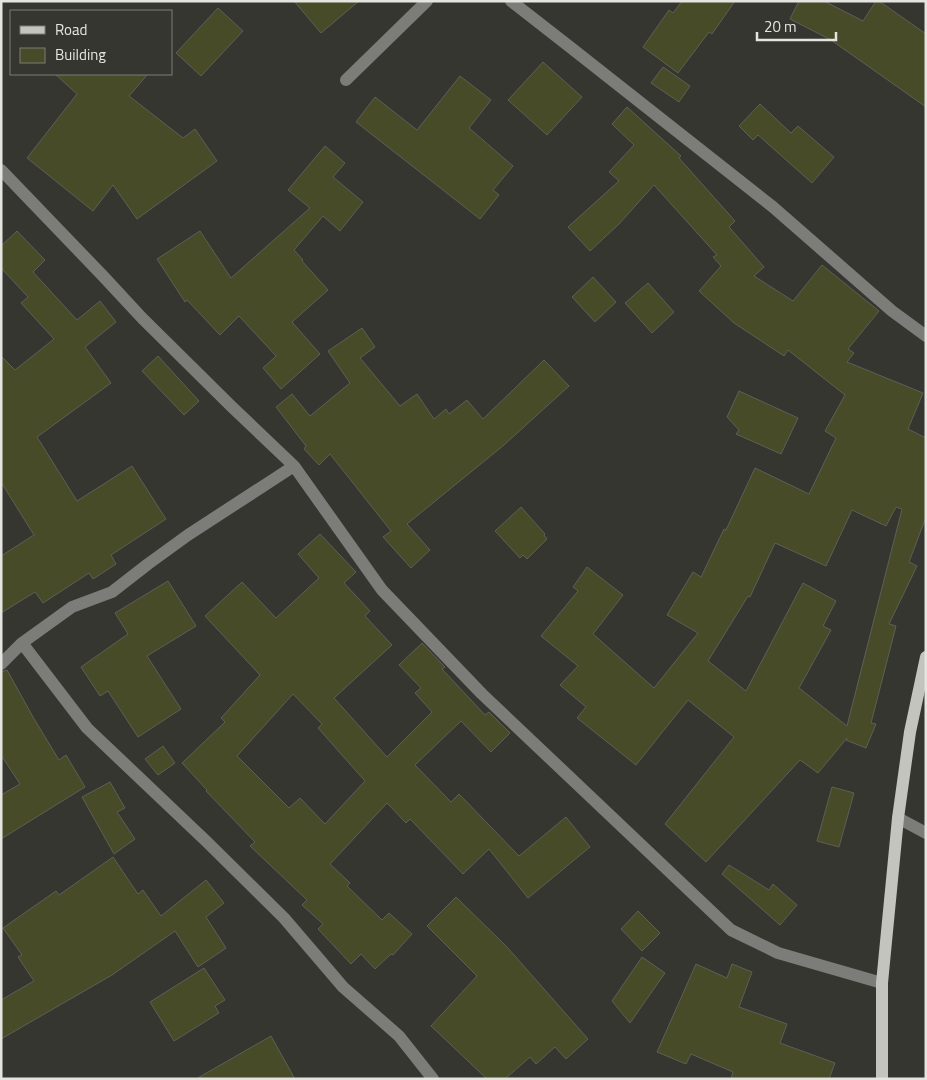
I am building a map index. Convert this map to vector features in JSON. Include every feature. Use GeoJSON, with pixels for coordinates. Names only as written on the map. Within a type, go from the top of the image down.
{"type":"FeatureCollection","features":[{"type":"Feature","properties":{"kind":"main road"},"geometry":{"type":"LineString","coordinates":[[882,1079],[882,983],[898,818],[910,732],[926,657]]}},
{"type":"Feature","properties":{"kind":"street"},"geometry":{"type":"LineString","coordinates":[[346,80],[427,1]]}},
{"type":"Feature","properties":{"kind":"street"},"geometry":{"type":"LineString","coordinates":[[511,1],[773,207],[892,311],[926,336]]}},
{"type":"Feature","properties":{"kind":"street"},"geometry":{"type":"LineString","coordinates":[[1,170],[142,318],[294,466],[382,590],[482,694],[731,930],[778,953],[882,983]]}},
{"type":"Feature","properties":{"kind":"street"},"geometry":{"type":"LineString","coordinates":[[1,664],[22,643],[72,607],[112,592],[188,535],[294,466]]}},
{"type":"Feature","properties":{"kind":"street"},"geometry":{"type":"LineString","coordinates":[[22,643],[87,728],[284,918],[343,986],[400,1036],[433,1079]]}},
{"type":"Feature","properties":{"kind":"street"},"geometry":{"type":"LineString","coordinates":[[898,818],[926,833]]}},
{"type":"Feature","properties":{"kind":"building"},"geometry":{"type":"Polygon","coordinates":[[[294,1],[359,1],[321,33],[294,1]]]}},
{"type":"Feature","properties":{"kind":"building"},"geometry":{"type":"Polygon","coordinates":[[[682,1],[735,1],[712,34],[709,32],[678,73],[643,47],[669,10],[673,13],[682,1]]]}},
{"type":"Feature","properties":{"kind":"building"},"geometry":{"type":"Polygon","coordinates":[[[799,1],[824,1],[863,21],[876,1],[879,1],[926,34],[926,107],[831,40],[790,19],[799,1]]]}},
{"type":"Feature","properties":{"kind":"building"},"geometry":{"type":"Polygon","coordinates":[[[218,8],[243,31],[201,76],[176,53],[218,8]]]}},
{"type":"Feature","properties":{"kind":"building"},"geometry":{"type":"Polygon","coordinates":[[[543,62],[582,97],[547,135],[508,100],[543,62]]]}},
{"type":"Feature","properties":{"kind":"building"},"geometry":{"type":"Polygon","coordinates":[[[663,67],[690,86],[679,102],[651,83],[663,67]]]}},
{"type":"Feature","properties":{"kind":"building"},"geometry":{"type":"Polygon","coordinates":[[[56,75],[147,75],[129,96],[183,138],[195,129],[217,161],[137,219],[113,185],[93,211],[27,158],[77,94],[56,75]]]}},
{"type":"Feature","properties":{"kind":"building"},"geometry":{"type":"Polygon","coordinates":[[[460,76],[491,100],[469,128],[513,166],[493,190],[499,195],[480,219],[356,122],[375,97],[417,130],[460,76]]]}},
{"type":"Feature","properties":{"kind":"building"},"geometry":{"type":"Polygon","coordinates":[[[760,104],[791,133],[798,126],[834,157],[812,183],[758,135],[753,140],[739,126],[760,104]]]}},
{"type":"Feature","properties":{"kind":"building"},"geometry":{"type":"Polygon","coordinates":[[[627,107],[681,156],[679,158],[735,221],[729,227],[764,267],[754,276],[793,301],[822,265],[879,311],[848,349],[854,353],[847,362],[923,393],[908,429],[926,438],[926,517],[909,562],[917,566],[889,624],[896,626],[871,723],[876,724],[866,748],[846,740],[847,738],[818,773],[800,760],[706,862],[665,824],[734,737],[688,700],[636,765],[577,718],[586,707],[560,685],[578,666],[541,636],[578,591],[573,587],[587,567],[623,595],[593,634],[654,688],[698,633],[667,615],[693,572],[701,577],[724,529],[726,530],[755,468],[809,494],[836,438],[825,431],[845,395],[788,350],[784,356],[734,323],[699,291],[721,266],[713,257],[717,255],[654,185],[619,224],[590,251],[568,227],[619,181],[609,172],[634,145],[612,124],[627,107]],[[896,507],[886,526],[852,510],[826,566],[775,543],[750,597],[748,596],[708,661],[746,691],[803,583],[836,601],[823,626],[831,630],[799,688],[847,726],[902,509],[896,507]]]}},
{"type":"Feature","properties":{"kind":"building"},"geometry":{"type":"Polygon","coordinates":[[[325,146],[345,163],[333,177],[363,202],[340,231],[323,216],[294,250],[328,290],[292,322],[320,354],[281,389],[263,368],[276,356],[239,316],[220,335],[187,300],[185,302],[157,259],[200,231],[231,278],[310,208],[288,190],[325,146]]]}},
{"type":"Feature","properties":{"kind":"building"},"geometry":{"type":"Polygon","coordinates":[[[17,231],[45,260],[33,272],[77,320],[100,301],[116,322],[85,347],[111,383],[37,437],[77,501],[132,466],[166,519],[111,555],[116,564],[93,579],[89,573],[43,603],[35,592],[1,613],[1,556],[34,535],[1,482],[1,356],[15,370],[54,339],[21,303],[28,297],[1,268],[1,246],[17,231]]]}},
{"type":"Feature","properties":{"kind":"building"},"geometry":{"type":"Polygon","coordinates":[[[593,277],[616,302],[595,322],[572,297],[593,277]]]}},
{"type":"Feature","properties":{"kind":"building"},"geometry":{"type":"Polygon","coordinates":[[[648,283],[674,312],[652,333],[625,303],[648,283]]]}},
{"type":"Feature","properties":{"kind":"building"},"geometry":{"type":"Polygon","coordinates":[[[362,328],[375,347],[360,358],[400,406],[417,394],[434,419],[446,409],[449,414],[467,400],[483,419],[544,360],[569,386],[504,445],[407,524],[430,550],[411,568],[383,537],[391,531],[330,454],[319,465],[304,449],[306,446],[276,407],[292,394],[310,416],[350,383],[328,351],[362,328]]]}},
{"type":"Feature","properties":{"kind":"building"},"geometry":{"type":"Polygon","coordinates":[[[158,356],[199,401],[184,415],[142,371],[158,356]]]}},
{"type":"Feature","properties":{"kind":"building"},"geometry":{"type":"Polygon","coordinates":[[[739,391],[798,418],[781,454],[736,434],[739,430],[727,417],[739,391]]]}},
{"type":"Feature","properties":{"kind":"building"},"geometry":{"type":"Polygon","coordinates":[[[521,507],[545,534],[547,539],[527,559],[523,555],[520,558],[495,531],[521,507]]]}},
{"type":"Feature","properties":{"kind":"building"},"geometry":{"type":"Polygon","coordinates":[[[320,534],[356,572],[344,583],[370,611],[365,616],[392,645],[334,698],[387,757],[432,712],[415,693],[421,688],[399,665],[422,643],[445,667],[442,669],[485,715],[489,712],[510,733],[491,752],[461,721],[415,765],[451,802],[459,794],[519,856],[566,817],[590,847],[528,898],[489,849],[463,874],[410,819],[406,823],[387,803],[330,864],[350,883],[347,886],[382,920],[389,913],[412,934],[393,955],[391,954],[375,969],[361,954],[351,964],[318,929],[323,924],[302,905],[307,900],[250,846],[255,842],[182,763],[225,722],[221,718],[260,675],[205,616],[242,582],[276,618],[319,578],[298,554],[320,534]],[[293,694],[237,756],[289,808],[300,798],[325,824],[365,781],[318,728],[322,724],[293,694]]]}},
{"type":"Feature","properties":{"kind":"building"},"geometry":{"type":"Polygon","coordinates":[[[168,581],[196,626],[147,656],[181,709],[138,737],[108,691],[100,696],[81,667],[128,634],[115,613],[168,581]]]}},
{"type":"Feature","properties":{"kind":"building"},"geometry":{"type":"Polygon","coordinates":[[[7,670],[59,760],[66,755],[85,787],[1,839],[1,795],[20,784],[1,755],[1,672],[7,670]]]}},
{"type":"Feature","properties":{"kind":"building"},"geometry":{"type":"Polygon","coordinates":[[[163,746],[175,763],[158,775],[145,759],[163,746]]]}},
{"type":"Feature","properties":{"kind":"building"},"geometry":{"type":"Polygon","coordinates":[[[110,782],[125,808],[117,812],[135,839],[114,854],[82,797],[110,782]]]}},
{"type":"Feature","properties":{"kind":"building"},"geometry":{"type":"Polygon","coordinates":[[[832,787],[854,793],[839,847],[817,841],[832,787]]]}},
{"type":"Feature","properties":{"kind":"building"},"geometry":{"type":"Polygon","coordinates":[[[113,857],[138,894],[143,890],[161,916],[206,880],[224,903],[206,917],[226,948],[198,967],[175,931],[112,975],[1,1039],[1,1000],[34,981],[18,957],[22,955],[3,928],[56,891],[59,895],[113,857]]]}},
{"type":"Feature","properties":{"kind":"building"},"geometry":{"type":"Polygon","coordinates":[[[729,865],[769,890],[773,884],[797,905],[780,925],[722,874],[729,865]]]}},
{"type":"Feature","properties":{"kind":"building"},"geometry":{"type":"Polygon","coordinates":[[[456,897],[507,947],[588,1039],[566,1059],[555,1047],[536,1064],[530,1057],[505,1079],[487,1079],[431,1026],[477,976],[427,926],[456,897]]]}},
{"type":"Feature","properties":{"kind":"building"},"geometry":{"type":"Polygon","coordinates":[[[638,911],[660,933],[642,951],[621,929],[638,911]]]}},
{"type":"Feature","properties":{"kind":"building"},"geometry":{"type":"Polygon","coordinates":[[[642,957],[665,973],[630,1023],[612,1001],[642,957]]]}},
{"type":"Feature","properties":{"kind":"building"},"geometry":{"type":"Polygon","coordinates":[[[696,964],[727,978],[732,964],[752,972],[739,1007],[787,1024],[780,1043],[835,1063],[829,1079],[731,1079],[733,1072],[691,1054],[686,1064],[657,1052],[696,964]]]}},
{"type":"Feature","properties":{"kind":"building"},"geometry":{"type":"Polygon","coordinates":[[[204,968],[225,1000],[215,1006],[219,1013],[174,1041],[150,1002],[204,968]]]}},
{"type":"Feature","properties":{"kind":"building"},"geometry":{"type":"Polygon","coordinates":[[[271,1036],[295,1079],[196,1079],[271,1036]]]}}]}
